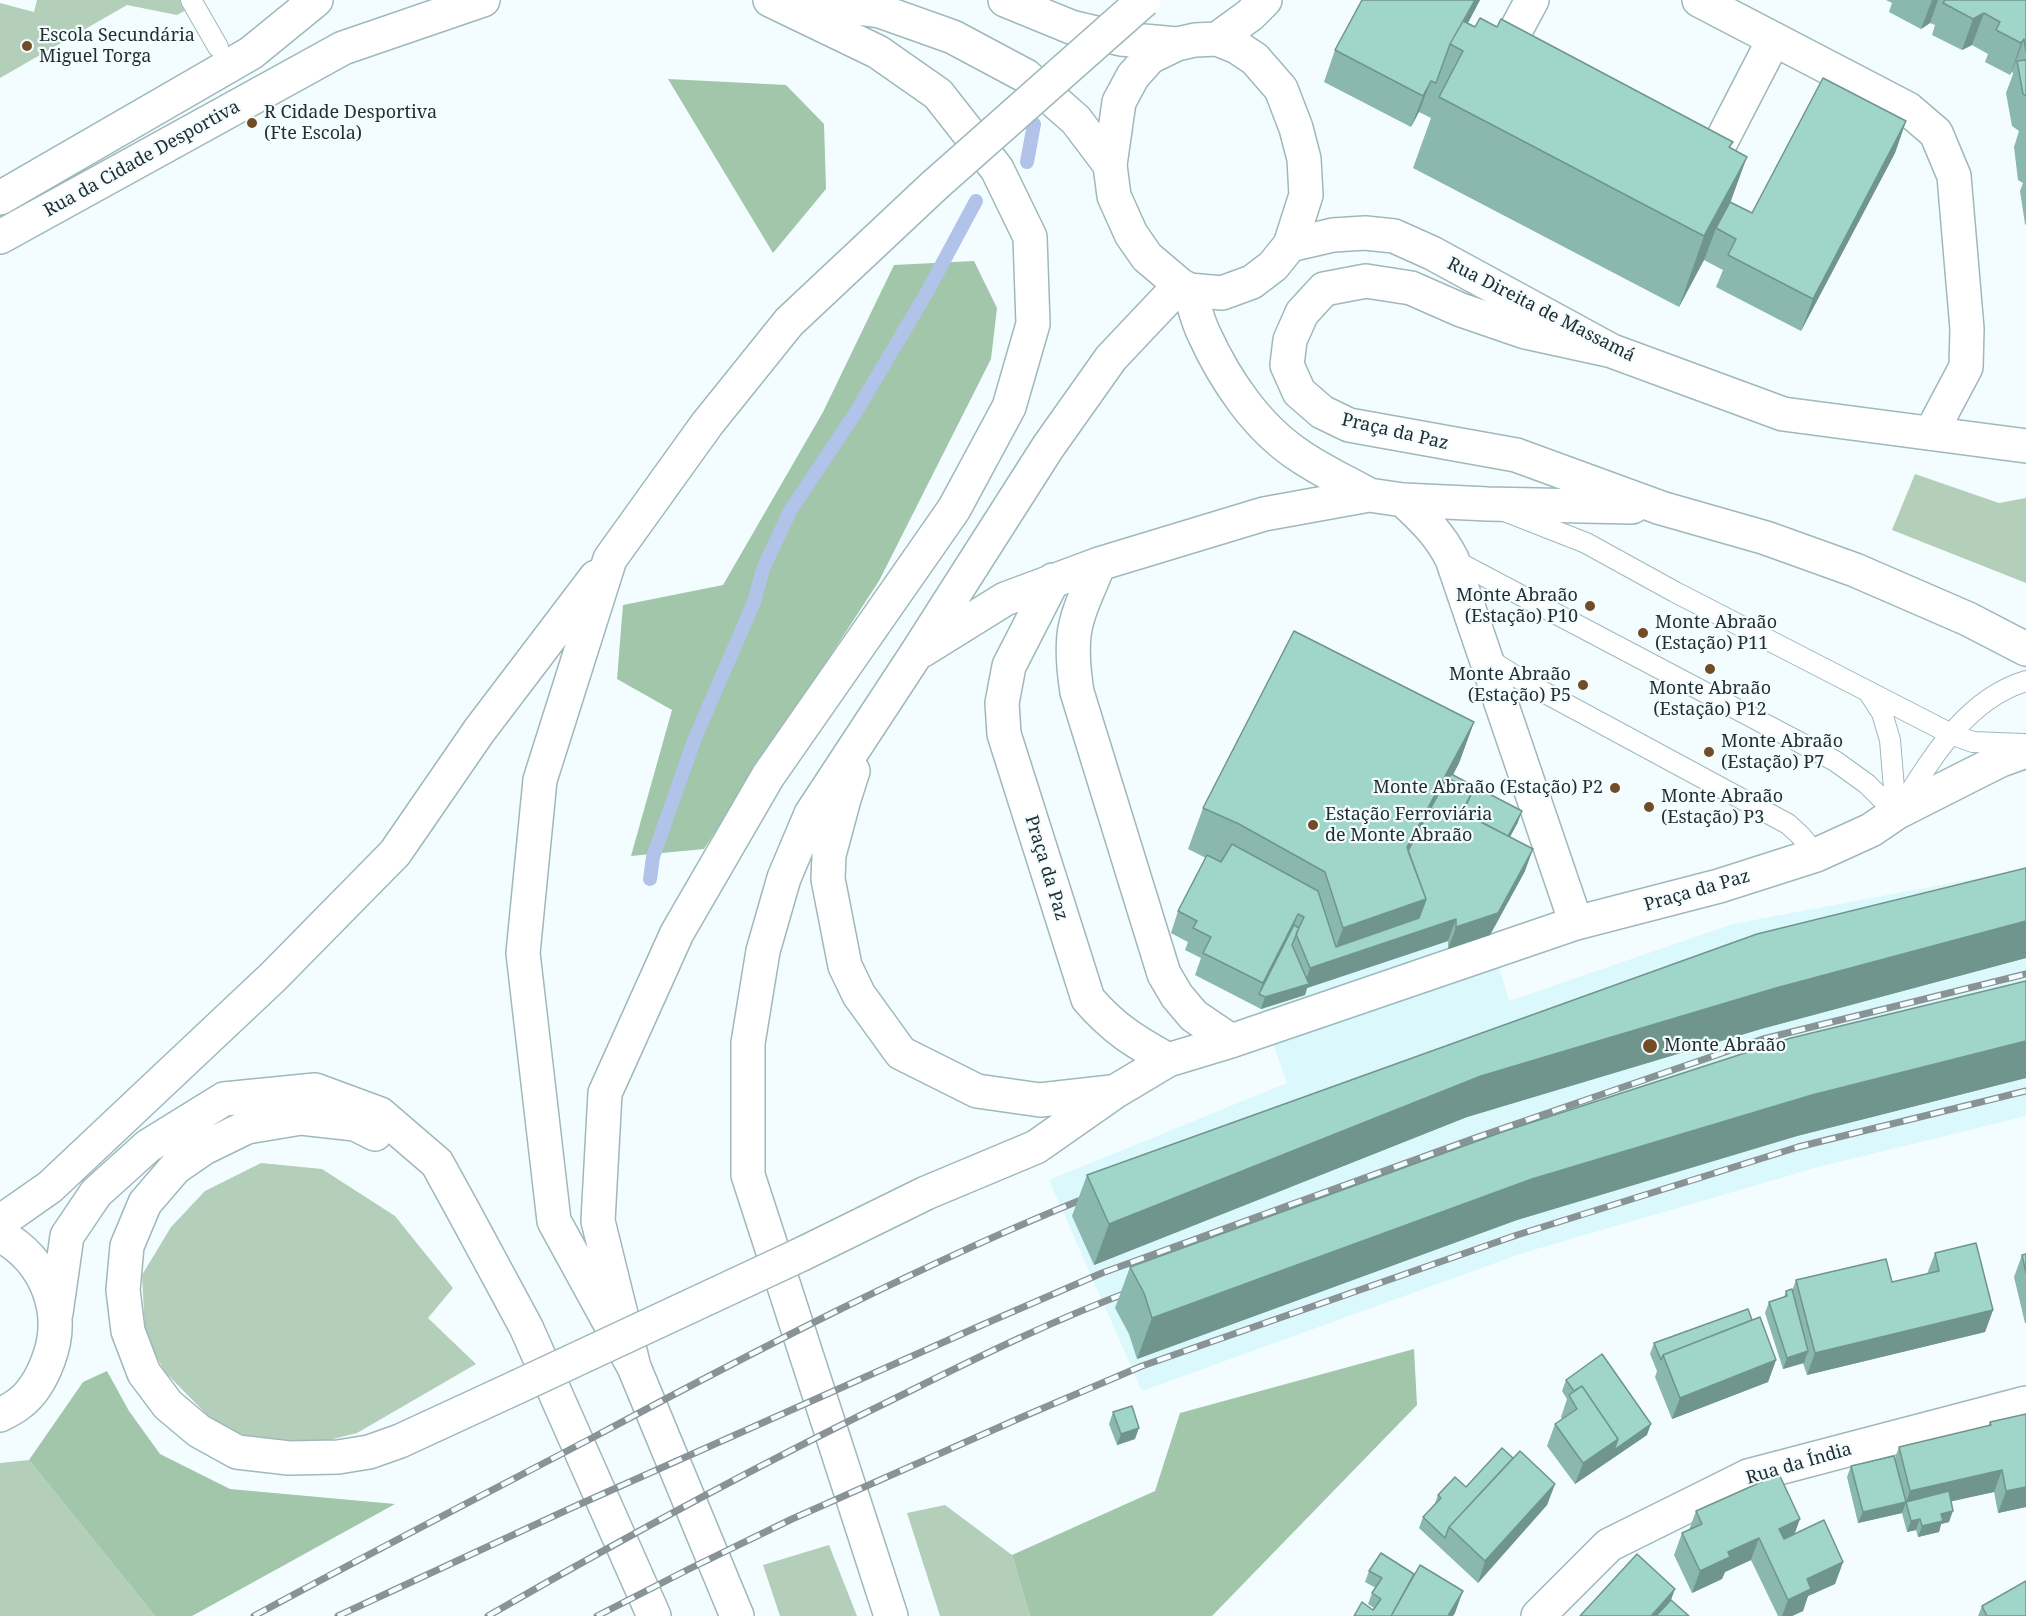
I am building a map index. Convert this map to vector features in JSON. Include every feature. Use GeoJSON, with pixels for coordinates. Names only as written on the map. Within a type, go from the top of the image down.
{"type":"FeatureCollection","features":[{"type":"Feature","properties":{"kind":"street","name":"Rua da Cidade Desportiva"},"geometry":{"type":"LineString","coordinates":[[0,237],[343,48],[483,0]]}},
{"type":"Feature","properties":{"kind":"street"},"geometry":{"type":"LineString","coordinates":[[634,1367],[598,1221],[605,1093],[676,933],[768,776],[954,509],[1009,407],[1033,324],[1030,237],[997,169],[938,94],[878,52],[770,0]]}},
{"type":"Feature","properties":{"kind":"street"},"geometry":{"type":"LineString","coordinates":[[795,0],[880,11],[953,37],[1026,76],[1076,120],[1110,165]]}},
{"type":"Feature","properties":{"kind":"street"},"geometry":{"type":"LineString","coordinates":[[1005,0],[1071,27],[1121,39],[1177,44]]}},
{"type":"Feature","properties":{"kind":"street"},"geometry":{"type":"LineString","coordinates":[[0,1222],[50,1187],[273,977],[395,853],[479,731],[610,559],[707,424],[789,322],[935,184],[1144,0]]}},
{"type":"Feature","properties":{"kind":"street"},"geometry":{"type":"LineString","coordinates":[[1217,39],[1250,15],[1265,0]]}},
{"type":"Feature","properties":{"kind":"street"},"geometry":{"type":"LineString","coordinates":[[1532,0],[1503,54],[1544,76]]}},
{"type":"Feature","properties":{"kind":"street"},"geometry":{"type":"LineString","coordinates":[[1699,0],[1908,109],[1936,134],[1954,176],[1967,339],[1966,367],[1931,433]]}},
{"type":"Feature","properties":{"kind":"street","name":"Rua da Cidade Desportiva"},"geometry":{"type":"LineString","coordinates":[[0,198],[251,53],[311,2]]}},
{"type":"Feature","properties":{"kind":"street"},"geometry":{"type":"LineString","coordinates":[[1184,287],[1222,293],[1252,282],[1273,266],[1290,245],[1306,195],[1304,159],[1296,128],[1281,89],[1255,59],[1237,47],[1217,39],[1177,44],[1150,57],[1133,76],[1119,102],[1110,165],[1114,196],[1131,234],[1148,257],[1184,287],[1203,333],[1231,384],[1254,415],[1271,434],[1299,456],[1369,495]]}},
{"type":"Feature","properties":{"kind":"street"},"geometry":{"type":"LineString","coordinates":[[1668,143],[1709,165],[1774,39]]}},
{"type":"Feature","properties":{"kind":"street","name":"Rua Direita de Massamá"},"geometry":{"type":"LineString","coordinates":[[1290,245],[1333,235],[1365,233],[1394,236],[1432,254],[1612,351],[1783,414],[2026,446]]}},
{"type":"Feature","properties":{"kind":"street","name":"Praça da Paz"},"geometry":{"type":"LineString","coordinates":[[1612,351],[1525,332],[1461,310],[1411,288],[1366,281],[1324,289],[1302,313],[1290,340],[1287,365],[1299,392],[1322,412],[1349,425],[1516,455],[1661,508]]}},
{"type":"Feature","properties":{"kind":"street"},"geometry":{"type":"LineString","coordinates":[[891,1616],[748,1175],[748,1043],[763,951],[784,878],[811,814],[1048,447],[1111,358],[1184,287]]}},
{"type":"Feature","properties":{"kind":"street"},"geometry":{"type":"LineString","coordinates":[[916,654],[1005,599],[1053,580],[1264,514],[1369,495],[1403,500],[1488,504],[1661,508],[1766,538],[1855,570],[1968,619],[2026,649]]}},
{"type":"Feature","properties":{"kind":"street"},"geometry":{"type":"LineString","coordinates":[[1403,500],[1443,541],[1452,559],[1576,923]]}},
{"type":"Feature","properties":{"kind":"street"},"geometry":{"type":"LineString","coordinates":[[610,559],[540,780],[523,953],[554,1221],[634,1367],[738,1616]]}},
{"type":"Feature","properties":{"kind":"street"},"geometry":{"type":"LineString","coordinates":[[1099,564],[1081,606],[1074,634],[1073,665],[1077,692],[1164,974],[1177,996],[1194,1016],[1232,1041]]}},
{"type":"Feature","properties":{"kind":"street","name":"Praça da Paz"},"geometry":{"type":"LineString","coordinates":[[1053,580],[1009,666],[1002,703],[1004,734],[1089,999],[1104,1018],[1125,1036],[1168,1060],[1232,1041],[1576,923],[1719,886],[1816,855],[1871,830],[1896,813],[2001,760],[2026,751]]}},
{"type":"Feature","properties":{"kind":"street"},"geometry":{"type":"LineString","coordinates":[[870,724],[844,799],[829,855],[828,879],[845,966],[859,995],[901,1053],[977,1091],[1040,1100],[1116,1091]]}},
{"type":"Feature","properties":{"kind":"street"},"geometry":{"type":"LineString","coordinates":[[465,1214],[429,1172],[396,1143],[355,1124],[301,1118],[247,1126],[204,1148],[175,1168],[145,1203],[127,1246],[123,1290],[128,1331],[144,1373],[168,1405],[199,1431],[237,1452],[289,1458],[338,1457],[369,1452],[400,1441],[802,1254],[926,1193],[1036,1147],[1116,1091],[1168,1060]]}},
{"type":"Feature","properties":{"kind":"street"},"geometry":{"type":"LineString","coordinates":[[0,1415],[20,1403],[42,1378],[54,1346],[56,1313],[67,1236],[96,1193],[148,1146],[224,1099],[315,1090],[380,1114],[437,1163],[526,1327],[654,1616]]}},
{"type":"Feature","properties":{"kind":"street"},"geometry":{"type":"LineString","coordinates":[[0,1235],[14,1242],[34,1261],[49,1286],[56,1313]]}},
{"type":"Feature","properties":{"kind":"street","name":"Rua da Índia"},"geometry":{"type":"LineString","coordinates":[[1538,1616],[1609,1545],[1748,1476],[2026,1403]]}},
{"type":"Feature","properties":{"kind":"lane"},"geometry":{"type":"LineString","coordinates":[[191,0],[218,47]]}},
{"type":"Feature","properties":{"kind":"lane"},"geometry":{"type":"LineString","coordinates":[[1488,504],[1586,543],[1675,592],[1951,734],[1973,742],[2026,744]]}},
{"type":"Feature","properties":{"kind":"lane"},"geometry":{"type":"LineString","coordinates":[[1452,559],[1835,761],[1867,784],[1896,813]]}},
{"type":"Feature","properties":{"kind":"lane"},"geometry":{"type":"LineString","coordinates":[[1484,657],[1525,682],[1788,824],[1816,855]]}},
{"type":"Feature","properties":{"kind":"lane","name":"Praça da Paz"},"geometry":{"type":"LineString","coordinates":[[1896,813],[1951,734],[1977,708],[2004,689],[2026,681]]}},
{"type":"Feature","properties":{"kind":"lane"},"geometry":{"type":"LineString","coordinates":[[1867,691],[1882,713],[1890,740],[1896,813]]}},
{"type":"Feature","properties":{"kind":"shaded area","name":"Monte Abraão"},"geometry":{"type":"Polygon","coordinates":[[[1279,672],[1459,763],[1447,784],[1518,822],[1499,856],[1525,871],[1490,935],[1509,1001],[1733,924],[2026,869],[2026,1116],[1815,1168],[1523,1253],[1142,1391],[1049,1180],[1287,1083],[1261,1009],[1195,975],[1203,958],[1185,950],[1189,943],[1171,933],[1199,877],[1279,672]]]}},
{"type":"Feature","properties":{"kind":"green space","name":"Escola Secundária Miguel Torga"},"geometry":{"type":"Polygon","coordinates":[[[37,0],[204,0],[177,15],[127,5],[0,78],[0,3],[34,12],[37,0]]]}},
{"type":"Feature","properties":{"kind":"green space"},"geometry":{"type":"Polygon","coordinates":[[[668,79],[786,85],[824,124],[826,189],[773,253],[668,79]]]}},
{"type":"Feature","properties":{"kind":"green space"},"geometry":{"type":"Polygon","coordinates":[[[974,261],[997,308],[991,359],[879,581],[704,849],[631,856],[672,710],[617,679],[623,605],[723,585],[823,412],[894,265],[974,261]]]}},
{"type":"Feature","properties":{"kind":"green space"},"geometry":{"type":"Polygon","coordinates":[[[1915,474],[1999,503],[2026,498],[2026,583],[1892,530],[1915,474]]]}},
{"type":"Feature","properties":{"kind":"green space"},"geometry":{"type":"Polygon","coordinates":[[[261,1163],[322,1169],[395,1216],[453,1288],[428,1318],[476,1364],[357,1433],[317,1443],[266,1444],[215,1423],[164,1371],[145,1333],[142,1275],[171,1227],[205,1191],[261,1163]]]}},
{"type":"Feature","properties":{"kind":"green space"},"geometry":{"type":"Polygon","coordinates":[[[1414,1349],[1417,1405],[1212,1616],[1030,1616],[1012,1555],[1155,1491],[1180,1413],[1414,1349]]]}},
{"type":"Feature","properties":{"kind":"green space"},"geometry":{"type":"Polygon","coordinates":[[[107,1371],[129,1411],[160,1454],[230,1489],[395,1504],[192,1616],[155,1616],[29,1460],[83,1382],[107,1371]]]}},
{"type":"Feature","properties":{"kind":"green space"},"geometry":{"type":"Polygon","coordinates":[[[29,1460],[155,1616],[0,1616],[0,1463],[29,1460]]]}},
{"type":"Feature","properties":{"kind":"green space"},"geometry":{"type":"Polygon","coordinates":[[[945,1505],[1012,1555],[1030,1616],[940,1616],[907,1513],[945,1505]]]}},
{"type":"Feature","properties":{"kind":"green space"},"geometry":{"type":"Polygon","coordinates":[[[829,1545],[857,1616],[780,1616],[763,1565],[829,1545]]]}},
{"type":"Feature","properties":{"kind":"building"},"geometry":{"type":"Polygon","coordinates":[[[1362,0],[1475,0],[1450,44],[1436,83],[1431,81],[1423,96],[1335,50],[1362,0]]]}},
{"type":"Feature","properties":{"kind":"building"},"geometry":{"type":"Polygon","coordinates":[[[1945,0],[2026,0],[2026,52],[2024,39],[2021,43],[1996,30],[2000,22],[1984,13],[1973,19],[1943,3],[1945,0]]]}},
{"type":"Feature","properties":{"kind":"building"},"geometry":{"type":"Polygon","coordinates":[[[1480,18],[1497,27],[1501,19],[1733,142],[1729,147],[1747,157],[1704,236],[1439,97],[1463,51],[1450,44],[1463,21],[1475,27],[1480,18]]]}},
{"type":"Feature","properties":{"kind":"building"},"geometry":{"type":"Polygon","coordinates":[[[2026,60],[2026,96],[2023,94],[2017,61],[2026,60]]]}},
{"type":"Feature","properties":{"kind":"building"},"geometry":{"type":"Polygon","coordinates":[[[1823,78],[1906,121],[1813,299],[1728,255],[1736,239],[1716,228],[1730,202],[1752,213],[1823,78]]]}},
{"type":"Feature","properties":{"kind":"building","name":"Estação Ferroviária de Monte Abraão"},"geometry":{"type":"Polygon","coordinates":[[[1294,631],[1474,722],[1407,847],[1426,899],[1343,928],[1325,872],[1239,824],[1203,808],[1294,631]]]}},
{"type":"Feature","properties":{"kind":"building"},"geometry":{"type":"Polygon","coordinates":[[[1451,774],[1522,811],[1508,836],[1463,813],[1473,790],[1449,779],[1451,774]]]}},
{"type":"Feature","properties":{"kind":"building"},"geometry":{"type":"Polygon","coordinates":[[[1447,778],[1473,790],[1462,812],[1533,849],[1498,913],[1456,927],[1456,919],[1310,968],[1296,934],[1304,917],[1298,914],[1263,983],[1203,953],[1211,937],[1193,928],[1197,921],[1178,911],[1207,855],[1221,862],[1232,844],[1318,891],[1336,947],[1419,918],[1426,899],[1408,851],[1447,778]]]}},
{"type":"Feature","properties":{"kind":"building"},"geometry":{"type":"Polygon","coordinates":[[[2026,868],[2026,921],[1776,988],[1481,1076],[1109,1224],[1087,1175],[1757,934],[2026,868]]]}},
{"type":"Feature","properties":{"kind":"building"},"geometry":{"type":"Polygon","coordinates":[[[1294,925],[1299,928],[1292,945],[1309,984],[1265,997],[1259,994],[1294,925]]]}},
{"type":"Feature","properties":{"kind":"building"},"geometry":{"type":"Polygon","coordinates":[[[2026,981],[2026,1041],[1812,1095],[1532,1179],[1152,1318],[1144,1293],[1130,1267],[1505,1131],[1791,1038],[2026,981]]]}},
{"type":"Feature","properties":{"kind":"building"},"geometry":{"type":"Polygon","coordinates":[[[1976,1243],[1993,1310],[1815,1353],[1796,1280],[1886,1259],[1892,1282],[1939,1271],[1935,1253],[1976,1243]]]}},
{"type":"Feature","properties":{"kind":"building"},"geometry":{"type":"Polygon","coordinates":[[[2026,1254],[2026,1273],[2022,1255],[2026,1254]]]}},
{"type":"Feature","properties":{"kind":"building"},"geometry":{"type":"Polygon","coordinates":[[[1792,1289],[1808,1351],[1787,1358],[1769,1302],[1787,1296],[1786,1291],[1792,1289]]]}},
{"type":"Feature","properties":{"kind":"building"},"geometry":{"type":"Polygon","coordinates":[[[1748,1309],[1752,1320],[1663,1355],[1661,1360],[1654,1343],[1748,1309]]]}},
{"type":"Feature","properties":{"kind":"building"},"geometry":{"type":"Polygon","coordinates":[[[1760,1317],[1776,1360],[1680,1398],[1663,1355],[1760,1317]]]}},
{"type":"Feature","properties":{"kind":"building"},"geometry":{"type":"Polygon","coordinates":[[[1602,1354],[1651,1424],[1614,1450],[1618,1439],[1582,1386],[1574,1391],[1566,1380],[1602,1354]]]}},
{"type":"Feature","properties":{"kind":"building"},"geometry":{"type":"Polygon","coordinates":[[[1582,1386],[1618,1439],[1583,1463],[1555,1424],[1577,1409],[1569,1395],[1582,1386]]]}},
{"type":"Feature","properties":{"kind":"building"},"geometry":{"type":"Polygon","coordinates":[[[1132,1406],[1139,1428],[1121,1434],[1113,1412],[1132,1406]]]}},
{"type":"Feature","properties":{"kind":"building"},"geometry":{"type":"Polygon","coordinates":[[[2026,1414],[2026,1487],[2006,1491],[2002,1470],[1910,1491],[1899,1447],[1991,1425],[1990,1422],[2026,1414]]]}},
{"type":"Feature","properties":{"kind":"building"},"geometry":{"type":"Polygon","coordinates":[[[1502,1448],[1513,1458],[1449,1527],[1445,1538],[1423,1517],[1441,1498],[1438,1495],[1455,1477],[1466,1487],[1502,1448]]]}},
{"type":"Feature","properties":{"kind":"building"},"geometry":{"type":"Polygon","coordinates":[[[1520,1451],[1555,1484],[1485,1561],[1449,1527],[1520,1451]]]}},
{"type":"Feature","properties":{"kind":"building"},"geometry":{"type":"Polygon","coordinates":[[[1894,1456],[1906,1502],[1863,1512],[1851,1466],[1894,1456]]]}},
{"type":"Feature","properties":{"kind":"building"},"geometry":{"type":"Polygon","coordinates":[[[1779,1474],[1800,1519],[1779,1529],[1784,1539],[1824,1520],[1843,1562],[1807,1579],[1811,1589],[1788,1600],[1759,1538],[1728,1552],[1730,1557],[1700,1571],[1682,1533],[1702,1524],[1696,1511],[1779,1474]]]}},
{"type":"Feature","properties":{"kind":"building"},"geometry":{"type":"Polygon","coordinates":[[[1949,1491],[1953,1511],[1941,1514],[1943,1521],[1922,1526],[1920,1519],[1911,1521],[1906,1502],[1949,1491]]]}},
{"type":"Feature","properties":{"kind":"building"},"geometry":{"type":"Polygon","coordinates":[[[1381,1553],[1414,1574],[1391,1616],[1354,1616],[1362,1602],[1373,1610],[1381,1599],[1372,1593],[1382,1578],[1369,1571],[1381,1553]]]}},
{"type":"Feature","properties":{"kind":"building"},"geometry":{"type":"Polygon","coordinates":[[[1637,1554],[1675,1589],[1651,1616],[1580,1616],[1637,1554]]]}},
{"type":"Feature","properties":{"kind":"building"},"geometry":{"type":"Polygon","coordinates":[[[1420,1565],[1463,1591],[1448,1616],[1391,1616],[1420,1565]]]}},
{"type":"Feature","properties":{"kind":"building"},"geometry":{"type":"Polygon","coordinates":[[[2026,1581],[2026,1616],[1987,1616],[1982,1606],[2026,1581]]]}},
{"type":"Feature","properties":{"kind":"building"},"geometry":{"type":"Polygon","coordinates":[[[1671,1600],[1689,1616],[1656,1616],[1671,1600]]]}},
{"type":"Feature","properties":{"kind":"waterway"},"geometry":{"type":"LineString","coordinates":[[1027,162],[1034,124]]}},
{"type":"Feature","properties":{"kind":"waterway"},"geometry":{"type":"LineString","coordinates":[[650,879],[653,857],[695,738],[754,602],[763,569],[790,511],[856,412],[927,292],[976,201]]}},
{"type":"Feature","properties":{"kind":"railway"},"geometry":{"type":"LineString","coordinates":[[338,1616],[569,1509],[1102,1273],[1475,1138],[1763,1039],[2026,974]]}},
{"type":"Feature","properties":{"kind":"railway"},"geometry":{"type":"LineString","coordinates":[[597,1616],[792,1519],[1142,1366],[1517,1235],[1798,1147],[2026,1091]]}},
{"type":"Feature","properties":{"kind":"railway"},"geometry":{"type":"LineString","coordinates":[[254,1616],[380,1548],[839,1310],[965,1250],[1093,1195]]}},
{"type":"Feature","properties":{"kind":"railway"},"geometry":{"type":"LineString","coordinates":[[488,1616],[695,1501],[853,1419],[1018,1338],[1134,1290]]}},
{"type":"Feature","properties":{"kind":"place","name":"Escola Secundária Miguel Torga"},"geometry":{"type":"Point","coordinates":[27,46]}},
{"type":"Feature","properties":{"kind":"place","name":"R Cidade Desportiva (Fte Escola)"},"geometry":{"type":"Point","coordinates":[252,123]}},
{"type":"Feature","properties":{"kind":"place","name":"Monte Abraão (Estação) P10"},"geometry":{"type":"Point","coordinates":[1590,606]}},
{"type":"Feature","properties":{"kind":"place","name":"Monte Abraão (Estação) P11"},"geometry":{"type":"Point","coordinates":[1643,633]}},
{"type":"Feature","properties":{"kind":"place","name":"Monte Abraão (Estação) P12"},"geometry":{"type":"Point","coordinates":[1710,669]}},
{"type":"Feature","properties":{"kind":"place","name":"Monte Abraão (Estação) P5"},"geometry":{"type":"Point","coordinates":[1583,685]}},
{"type":"Feature","properties":{"kind":"place","name":"Monte Abraão (Estação) P7"},"geometry":{"type":"Point","coordinates":[1709,752]}},
{"type":"Feature","properties":{"kind":"place","name":"Monte Abraão (Estação) P2"},"geometry":{"type":"Point","coordinates":[1615,788]}},
{"type":"Feature","properties":{"kind":"place","name":"Monte Abraão (Estação) P3"},"geometry":{"type":"Point","coordinates":[1649,807]}},
{"type":"Feature","properties":{"kind":"place","name":"Estação Ferroviária de Monte Abraão"},"geometry":{"type":"Point","coordinates":[1313,825]}},
{"type":"Feature","properties":{"kind":"place","name":"Monte Abraão"},"geometry":{"type":"Point","coordinates":[1650,1046]}}]}
